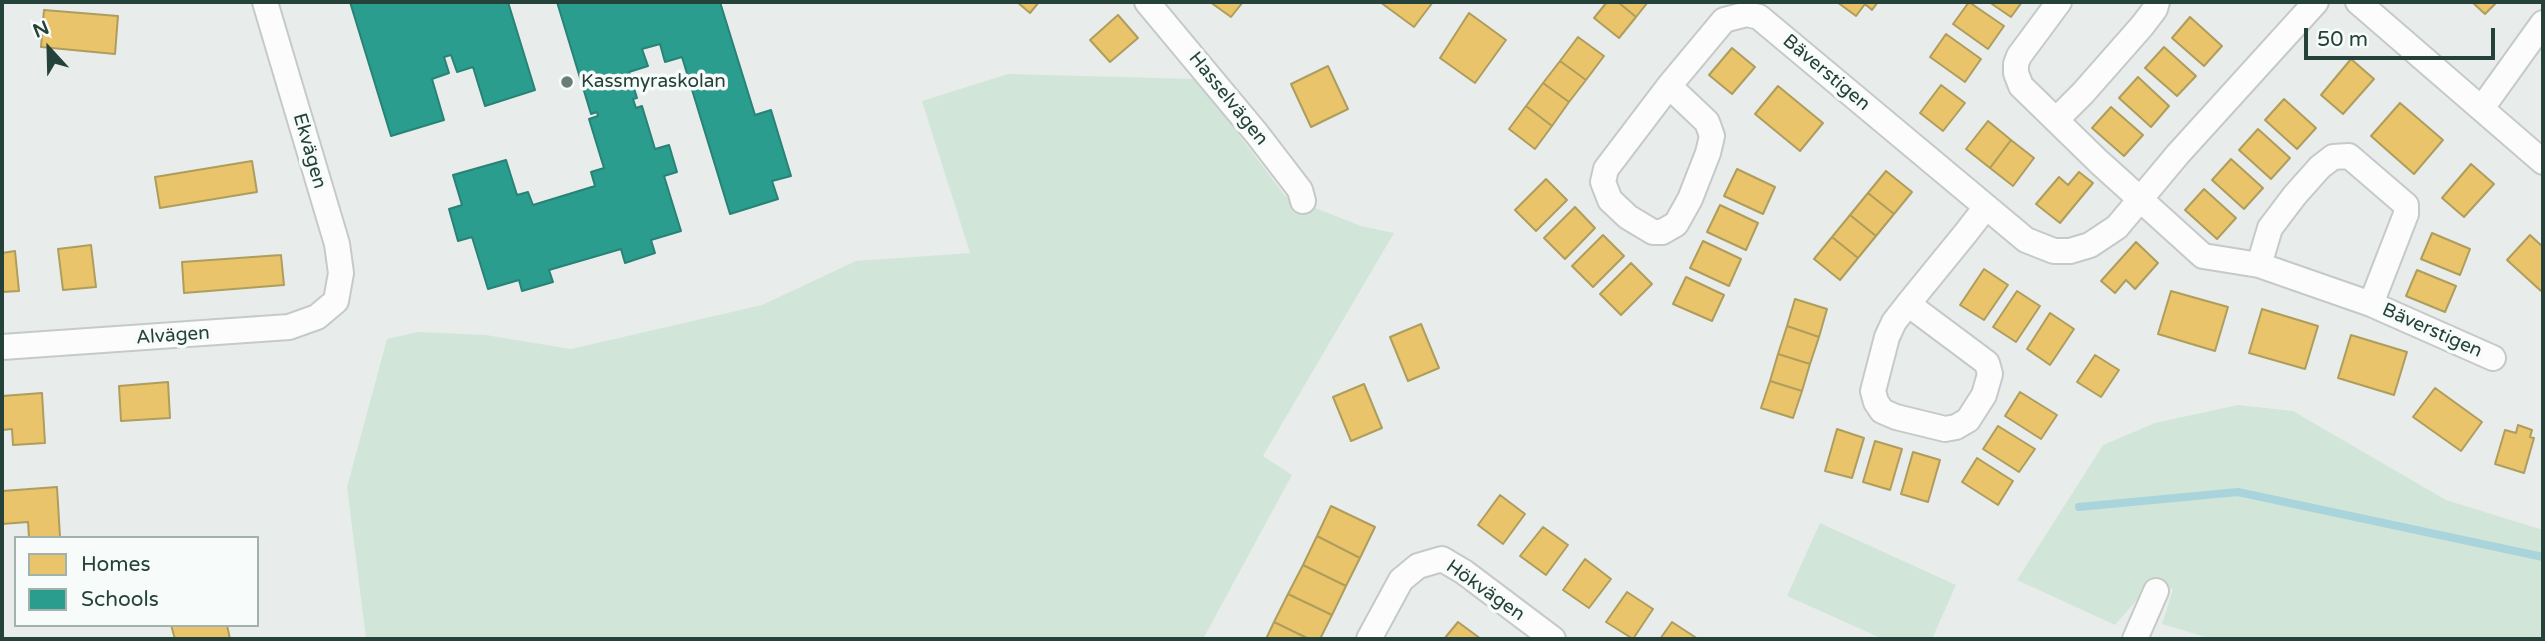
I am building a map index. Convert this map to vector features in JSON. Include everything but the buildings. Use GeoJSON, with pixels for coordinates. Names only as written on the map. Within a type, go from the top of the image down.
{"type":"FeatureCollection","features":[{"type":"Feature","properties":{"kind":"street","name":"Ekvägen"},"geometry":{"type":"LineString","coordinates":[[265,2],[337,244],[341,273],[336,301]]}},
{"type":"Feature","properties":{"kind":"street","name":"Hasselvägen"},"geometry":{"type":"LineString","coordinates":[[1147,2],[1257,134],[1300,190],[1303,201]]}},
{"type":"Feature","properties":{"kind":"street","name":"Bäverstigen"},"geometry":{"type":"LineString","coordinates":[[2059,2],[2016,64],[2021,86],[2203,256],[2259,265],[2371,304],[2493,358]]}},
{"type":"Feature","properties":{"kind":"street"},"geometry":{"type":"LineString","coordinates":[[2056,120],[2142,26],[2157,2]]}},
{"type":"Feature","properties":{"kind":"street","name":"Bäverstigen"},"geometry":{"type":"LineString","coordinates":[[1669,86],[1707,122],[1712,136],[1690,199],[1676,224],[1661,232],[1653,232],[1628,217],[1610,200],[1603,182],[1611,161],[1669,86],[1724,20],[1747,14],[1759,17],[2026,240],[2054,251],[2070,251],[2104,238],[2117,227],[2316,2]]}},
{"type":"Feature","properties":{"kind":"street"},"geometry":{"type":"LineString","coordinates":[[2358,2],[2543,162]]}},
{"type":"Feature","properties":{"kind":"street"},"geometry":{"type":"LineString","coordinates":[[2482,108],[2543,23]]}},
{"type":"Feature","properties":{"kind":"street","name":"Bäverstigen"},"geometry":{"type":"LineString","coordinates":[[2259,265],[2270,228],[2295,195],[2320,167],[2333,157],[2349,156],[2406,205],[2406,214],[2371,304]]}},
{"type":"Feature","properties":{"kind":"street"},"geometry":{"type":"LineString","coordinates":[[1908,304],[1987,363],[1990,374],[1984,395],[1968,420],[1956,427],[1934,427],[1882,411],[1873,391],[1887,337],[1894,322],[1908,304],[1986,207]]}},
{"type":"Feature","properties":{"kind":"street","name":"Alvägen"},"geometry":{"type":"LineString","coordinates":[[2,347],[289,327],[317,317],[336,301]]}},
{"type":"Feature","properties":{"kind":"street","name":"Hökvägen"},"geometry":{"type":"LineString","coordinates":[[1369,639],[1401,580],[1418,566],[1442,559],[1464,572],[1553,639]]}},
{"type":"Feature","properties":{"kind":"street"},"geometry":{"type":"LineString","coordinates":[[2135,639],[2156,591]]}},
{"type":"Feature","properties":{"kind":"green space"},"geometry":{"type":"Polygon","coordinates":[[[1008,74],[1197,79],[1285,196],[1361,226],[1394,233],[1263,456],[1292,475],[1203,639],[366,639],[347,487],[387,339],[418,332],[486,335],[571,349],[762,305],[856,261],[970,253],[922,101],[1008,74]]]}},
{"type":"Feature","properties":{"kind":"green space"},"geometry":{"type":"Polygon","coordinates":[[[2238,405],[2293,411],[2446,500],[2543,530],[2543,639],[2212,639],[2162,624],[2173,589],[2149,586],[2115,625],[2017,580],[2103,445],[2155,423],[2238,405]]]}},
{"type":"Feature","properties":{"kind":"green space"},"geometry":{"type":"Polygon","coordinates":[[[1820,523],[1956,585],[1932,639],[1883,639],[1787,596],[1820,523]]]}},
{"type":"Feature","properties":{"kind":"waterway"},"geometry":{"type":"LineString","coordinates":[[2079,507],[2238,492],[2543,557]]}},
{"type":"Feature","properties":{"kind":"place","name":"Kassmyraskolan"},"geometry":{"type":"Point","coordinates":[567,82]}}]}
